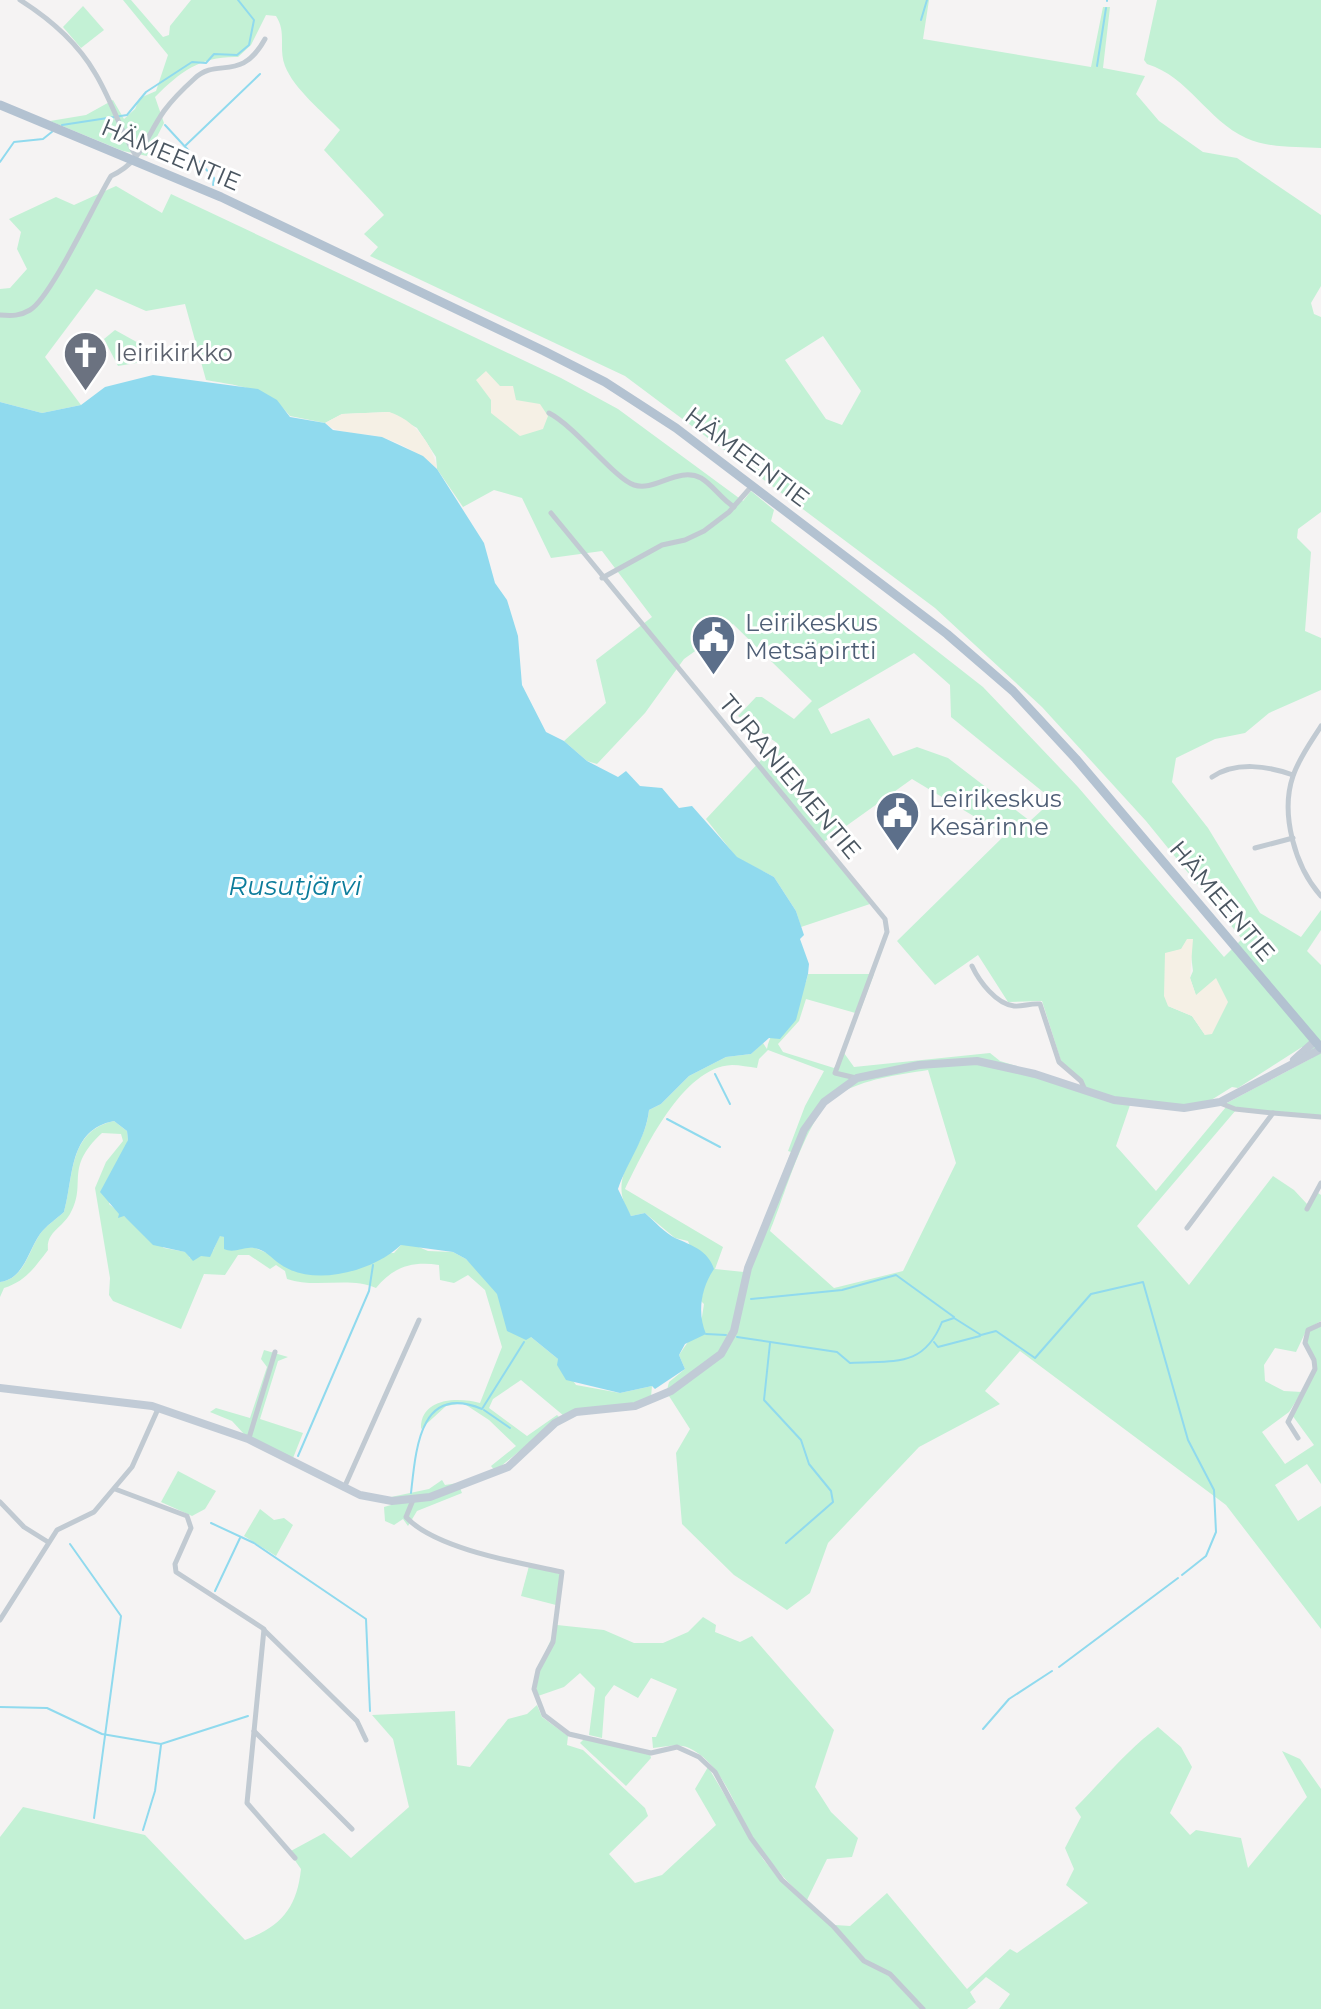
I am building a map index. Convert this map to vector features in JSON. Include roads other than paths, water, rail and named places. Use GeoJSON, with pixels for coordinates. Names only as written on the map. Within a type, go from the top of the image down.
{"type":"FeatureCollection","features":[{"type":"Feature","properties":{"kind":"main road","name":"HÄMEENTIE"},"geometry":{"type":"LineString","coordinates":[[0,105],[135,158],[221,197],[594,376],[676,428],[947,634],[1013,691],[1064,745],[1319,1046]]}},
{"type":"Feature","properties":{"kind":"main road"},"geometry":{"type":"LineString","coordinates":[[0,1388],[127,1400],[158,1408],[248,1439],[344,1489],[392,1501],[413,1500],[453,1490],[499,1472],[555,1423],[576,1412],[635,1406],[671,1391],[721,1354],[734,1331],[748,1268],[804,1130],[824,1102],[857,1078],[887,1070],[977,1061],[1035,1074],[1144,1106],[1184,1108],[1220,1102],[1319,1046]]}},
{"type":"Feature","properties":{"kind":"street"},"geometry":{"type":"LineString","coordinates":[[20,0],[62,32],[80,51],[114,110],[135,158]]}},
{"type":"Feature","properties":{"kind":"street"},"geometry":{"type":"LineString","coordinates":[[0,315],[16,316],[34,308],[67,257],[111,176],[126,170],[142,154],[169,105],[203,72],[240,67],[257,52],[265,39]]}},
{"type":"Feature","properties":{"kind":"street"},"geometry":{"type":"LineString","coordinates":[[549,413],[584,438],[629,483],[642,486],[689,475],[702,479],[734,507]]}},
{"type":"Feature","properties":{"kind":"street"},"geometry":{"type":"LineString","coordinates":[[602,578],[662,545],[695,536],[734,507],[752,486]]}},
{"type":"Feature","properties":{"kind":"street","name":"TURANIEMENTIE"},"geometry":{"type":"LineString","coordinates":[[551,513],[885,919],[887,932],[835,1073],[857,1078]]}},
{"type":"Feature","properties":{"kind":"street"},"geometry":{"type":"LineString","coordinates":[[1321,726],[1293,775],[1289,803],[1293,838],[1307,877],[1321,896]]}},
{"type":"Feature","properties":{"kind":"street"},"geometry":{"type":"LineString","coordinates":[[1212,777],[1234,767],[1259,767],[1293,775]]}},
{"type":"Feature","properties":{"kind":"street"},"geometry":{"type":"LineString","coordinates":[[1255,848],[1293,838]]}},
{"type":"Feature","properties":{"kind":"street"},"geometry":{"type":"LineString","coordinates":[[972,966],[980,982],[1004,1003],[1019,1006],[1040,1004],[1059,1062],[1081,1081],[1085,1091]]}},
{"type":"Feature","properties":{"kind":"street"},"geometry":{"type":"LineString","coordinates":[[1220,1102],[1235,1109],[1321,1117]]}},
{"type":"Feature","properties":{"kind":"street"},"geometry":{"type":"LineString","coordinates":[[1187,1228],[1273,1113]]}},
{"type":"Feature","properties":{"kind":"street"},"geometry":{"type":"LineString","coordinates":[[1307,1209],[1321,1183]]}},
{"type":"Feature","properties":{"kind":"street"},"geometry":{"type":"LineString","coordinates":[[344,1489],[419,1320]]}},
{"type":"Feature","properties":{"kind":"street"},"geometry":{"type":"LineString","coordinates":[[1298,1438],[1288,1422],[1315,1369],[1305,1340],[1308,1330],[1321,1324]]}},
{"type":"Feature","properties":{"kind":"street"},"geometry":{"type":"LineString","coordinates":[[248,1439],[275,1352]]}},
{"type":"Feature","properties":{"kind":"street"},"geometry":{"type":"LineString","coordinates":[[0,1620],[57,1530],[94,1512],[115,1489],[139,1455],[158,1408]]}},
{"type":"Feature","properties":{"kind":"street"},"geometry":{"type":"LineString","coordinates":[[115,1489],[187,1516],[191,1528],[175,1564],[176,1572],[264,1629],[357,1721],[366,1740]]}},
{"type":"Feature","properties":{"kind":"street"},"geometry":{"type":"LineString","coordinates":[[406,1509],[413,1500]]}},
{"type":"Feature","properties":{"kind":"street"},"geometry":{"type":"LineString","coordinates":[[392,1501],[396,1507],[406,1509]]}},
{"type":"Feature","properties":{"kind":"street"},"geometry":{"type":"LineString","coordinates":[[0,1502],[24,1527],[48,1542]]}},
{"type":"Feature","properties":{"kind":"street"},"geometry":{"type":"LineString","coordinates":[[406,1509],[411,1523],[475,1553],[562,1572],[553,1642],[538,1670],[534,1689],[544,1715],[569,1734],[651,1753],[677,1747],[690,1750],[715,1772],[764,1858],[864,1961],[890,1974],[923,2009]]}},
{"type":"Feature","properties":{"kind":"street"},"geometry":{"type":"LineString","coordinates":[[264,1629],[247,1803],[295,1858]]}},
{"type":"Feature","properties":{"kind":"street"},"geometry":{"type":"LineString","coordinates":[[253,1730],[352,1829]]}},
{"type":"Feature","properties":{"kind":"water","name":"Rusutjärvi"},"geometry":{"type":"Polygon","coordinates":[[[153,375],[258,389],[277,400],[290,417],[325,423],[333,430],[382,437],[423,456],[437,469],[484,543],[495,583],[507,600],[518,636],[522,685],[546,732],[564,741],[587,761],[618,777],[626,771],[640,786],[662,788],[679,808],[692,806],[737,857],[774,877],[796,911],[804,935],[800,939],[809,964],[796,1020],[780,1039],[769,1038],[751,1054],[726,1057],[689,1076],[661,1104],[649,1110],[644,1131],[618,1189],[631,1216],[645,1213],[671,1236],[703,1253],[714,1269],[702,1301],[706,1334],[685,1344],[679,1355],[685,1369],[655,1389],[652,1386],[620,1393],[566,1380],[557,1365],[558,1359],[531,1337],[526,1340],[507,1331],[497,1294],[466,1259],[453,1252],[401,1245],[360,1269],[309,1275],[280,1264],[258,1249],[224,1249],[224,1237],[220,1236],[210,1257],[201,1256],[193,1261],[185,1252],[153,1245],[124,1216],[118,1218],[119,1214],[100,1192],[128,1140],[127,1131],[114,1121],[88,1134],[72,1170],[64,1212],[40,1234],[15,1276],[0,1282],[0,402],[42,413],[81,405],[105,387],[153,375]]]}},
{"type":"Feature","properties":{"kind":"waterway"},"geometry":{"type":"LineString","coordinates":[[62,125],[127,115],[146,92],[192,62],[206,63],[214,54],[237,55],[249,45],[254,20],[238,0]]}},
{"type":"Feature","properties":{"kind":"waterway"},"geometry":{"type":"LineString","coordinates":[[921,20],[927,0]]}},
{"type":"Feature","properties":{"kind":"waterway"},"geometry":{"type":"LineString","coordinates":[[1097,66],[1106,8]]}},
{"type":"Feature","properties":{"kind":"waterway"},"geometry":{"type":"LineString","coordinates":[[185,146],[260,74]]}},
{"type":"Feature","properties":{"kind":"waterway"},"geometry":{"type":"LineString","coordinates":[[165,125],[214,178],[213,185]]}},
{"type":"Feature","properties":{"kind":"waterway"},"geometry":{"type":"LineString","coordinates":[[0,162],[14,142],[43,139],[53,131]]}},
{"type":"Feature","properties":{"kind":"waterway"},"geometry":{"type":"LineString","coordinates":[[715,1074],[730,1104]]}},
{"type":"Feature","properties":{"kind":"waterway"},"geometry":{"type":"LineString","coordinates":[[667,1119],[720,1147]]}},
{"type":"Feature","properties":{"kind":"waterway"},"geometry":{"type":"LineString","coordinates":[[298,1456],[369,1291],[373,1265]]}},
{"type":"Feature","properties":{"kind":"waterway"},"geometry":{"type":"LineString","coordinates":[[751,1299],[842,1290],[896,1275],[954,1317]]}},
{"type":"Feature","properties":{"kind":"waterway"},"geometry":{"type":"LineString","coordinates":[[737,1337],[837,1352],[850,1363],[893,1361],[916,1355],[926,1348],[942,1322],[954,1318],[981,1335],[996,1331],[1035,1358],[1091,1294],[1143,1282],[1188,1440],[1214,1490],[1216,1532],[1206,1556],[1182,1575]]}},
{"type":"Feature","properties":{"kind":"waterway"},"geometry":{"type":"LineString","coordinates":[[706,1334],[726,1335]]}},
{"type":"Feature","properties":{"kind":"waterway"},"geometry":{"type":"LineString","coordinates":[[934,1342],[938,1347],[980,1336]]}},
{"type":"Feature","properties":{"kind":"waterway"},"geometry":{"type":"LineString","coordinates":[[411,1493],[415,1457],[425,1424],[434,1412],[445,1405],[461,1403],[482,1409],[524,1342]]}},
{"type":"Feature","properties":{"kind":"waterway"},"geometry":{"type":"LineString","coordinates":[[770,1343],[764,1400],[801,1440],[809,1464],[831,1491],[833,1502],[786,1543]]}},
{"type":"Feature","properties":{"kind":"waterway"},"geometry":{"type":"LineString","coordinates":[[484,1410],[510,1428]]}},
{"type":"Feature","properties":{"kind":"waterway"},"geometry":{"type":"LineString","coordinates":[[211,1523],[254,1543],[366,1619],[370,1711]]}},
{"type":"Feature","properties":{"kind":"waterway"},"geometry":{"type":"LineString","coordinates":[[215,1591],[240,1538]]}},
{"type":"Feature","properties":{"kind":"waterway"},"geometry":{"type":"LineString","coordinates":[[70,1544],[121,1616],[94,1818]]}},
{"type":"Feature","properties":{"kind":"waterway"},"geometry":{"type":"LineString","coordinates":[[1059,1667],[1178,1578]]}},
{"type":"Feature","properties":{"kind":"waterway"},"geometry":{"type":"LineString","coordinates":[[983,1729],[1009,1699],[1052,1671]]}},
{"type":"Feature","properties":{"kind":"waterway"},"geometry":{"type":"LineString","coordinates":[[0,1707],[47,1708],[102,1734],[161,1744],[248,1716]]}},
{"type":"Feature","properties":{"kind":"waterway"},"geometry":{"type":"LineString","coordinates":[[143,1830],[155,1791],[161,1745]]}},
{"type":"Feature","properties":{"kind":"place","name":"leirikirkko"},"geometry":{"type":"Point","coordinates":[85,392]}},
{"type":"Feature","properties":{"kind":"place","name":"Leirikeskus Metsäpirtti"},"geometry":{"type":"Point","coordinates":[714,676]}},
{"type":"Feature","properties":{"kind":"place","name":"Leirikeskus Kesärinne"},"geometry":{"type":"Point","coordinates":[898,852]}}]}
